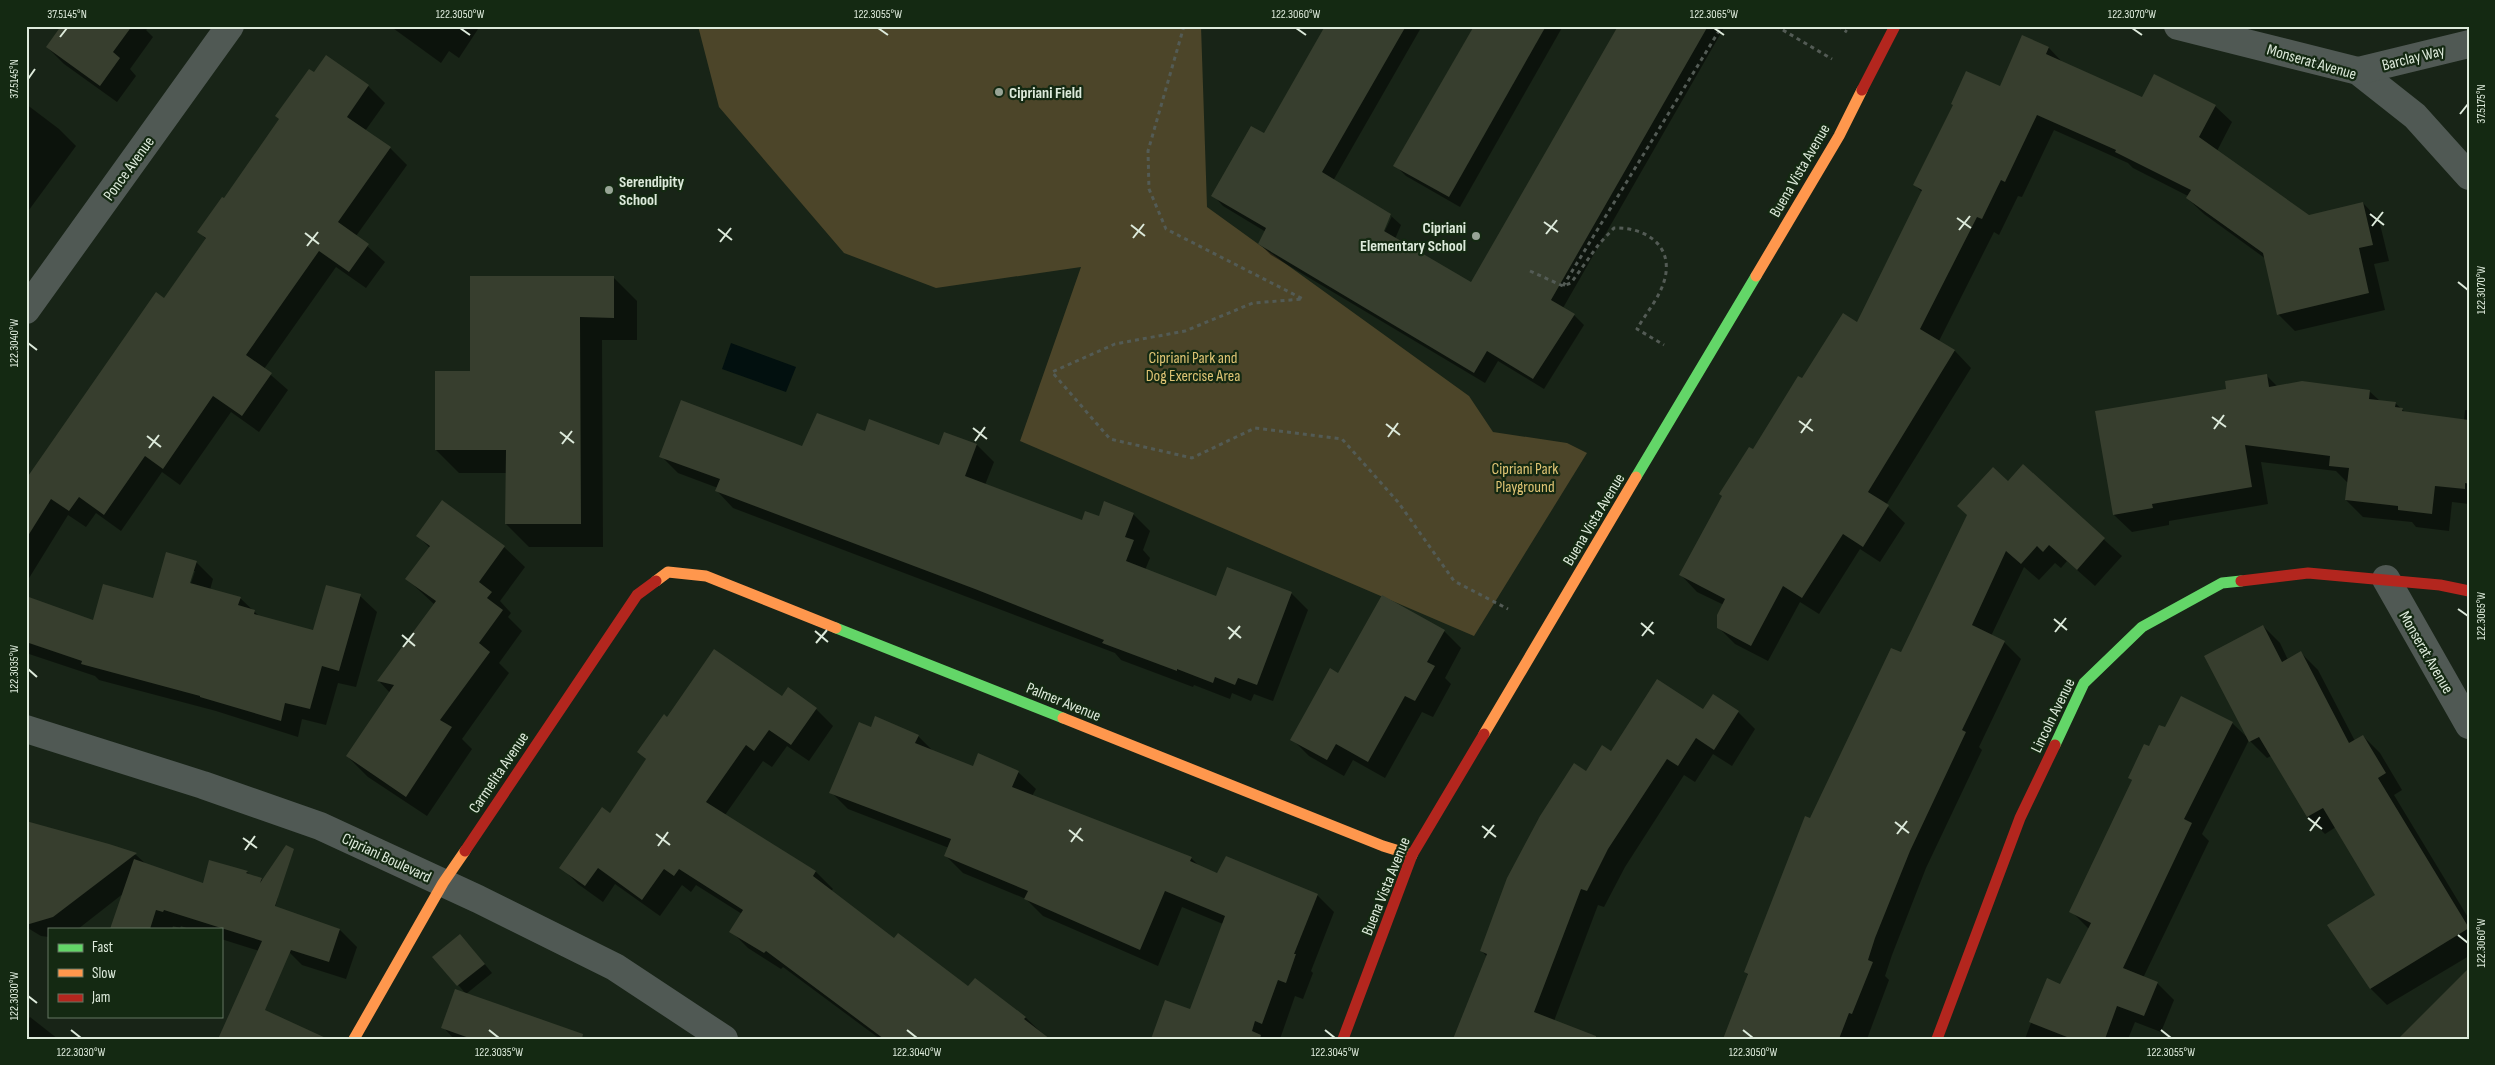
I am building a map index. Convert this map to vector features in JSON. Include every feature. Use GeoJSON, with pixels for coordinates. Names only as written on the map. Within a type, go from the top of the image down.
{"type":"FeatureCollection","features":[{"type":"Feature","properties":{"kind":"street","name":"Ponce Avenue"},"geometry":{"type":"LineString","coordinates":[[26,310],[230,26]]}},
{"type":"Feature","properties":{"kind":"street","name":"Buena Vista Avenue"},"geometry":{"type":"LineString","coordinates":[[1343,1039],[1412,855],[1834,145],[1895,26]]}},
{"type":"Feature","properties":{"kind":"street","name":"Monserat Avenue"},"geometry":{"type":"LineString","coordinates":[[2178,26],[2358,71],[2415,116],[2469,176]]}},
{"type":"Feature","properties":{"kind":"street","name":"Barclay Way"},"geometry":{"type":"LineString","coordinates":[[2358,71],[2469,44]]}},
{"type":"Feature","properties":{"kind":"street","name":"Carmelita Avenue"},"geometry":{"type":"LineString","coordinates":[[354,1039],[443,883],[636,595],[668,572],[706,576]]}},
{"type":"Feature","properties":{"kind":"street","name":"Lincoln Avenue"},"geometry":{"type":"LineString","coordinates":[[1938,1039],[2020,818],[2084,683],[2142,627],[2222,583],[2308,573],[2440,585],[2469,591]]}},
{"type":"Feature","properties":{"kind":"street","name":"Palmer Avenue"},"geometry":{"type":"LineString","coordinates":[[706,576],[1383,846],[1412,855]]}},
{"type":"Feature","properties":{"kind":"street","name":"Monserat Avenue"},"geometry":{"type":"LineString","coordinates":[[2386,579],[2469,724]]}},
{"type":"Feature","properties":{"kind":"street","name":"Cipriani Boulevard"},"geometry":{"type":"LineString","coordinates":[[26,728],[203,785],[320,826],[443,883],[615,967],[724,1039]]}},
{"type":"Feature","properties":{"kind":"path"},"geometry":{"type":"LineString","coordinates":[[1184,26],[1148,151],[1149,189],[1166,229],[1303,299],[1253,304],[1185,331],[1114,344],[1052,372],[1110,439],[1192,458],[1255,428],[1342,439],[1398,502],[1454,581],[1508,609]]}},
{"type":"Feature","properties":{"kind":"path"},"geometry":{"type":"LineString","coordinates":[[1563,286],[1722,26]]}},
{"type":"Feature","properties":{"kind":"path"},"geometry":{"type":"LineString","coordinates":[[1776,26],[1832,59]]}},
{"type":"Feature","properties":{"kind":"path"},"geometry":{"type":"LineString","coordinates":[[1838,26],[1847,32]]}},
{"type":"Feature","properties":{"kind":"path"},"geometry":{"type":"LineString","coordinates":[[1530,271],[1563,286],[1571,283],[1598,244],[1614,228],[1630,228],[1645,233],[1657,242],[1664,254],[1667,266],[1665,280],[1659,294],[1637,329],[1664,345]]}},
{"type":"Feature","properties":{"kind":"green space","name":"Cipriani Park and Dog Exercise Area"},"geometry":{"type":"Polygon","coordinates":[[[698,26],[1201,26],[1207,207],[1469,396],[1493,432],[1567,443],[1587,453],[1474,636],[1020,441],[1081,267],[936,288],[844,253],[719,107],[698,26]]]}},
{"type":"Feature","properties":{"kind":"shaded area"},"geometry":{"type":"Polygon","coordinates":[[[731,343],[796,367],[786,392],[722,369],[731,343]]]}},
{"type":"Feature","properties":{"kind":"building"},"geometry":{"type":"Polygon","coordinates":[[[61,26],[132,26],[113,52],[120,58],[100,86],[46,47],[61,26]]]}},
{"type":"Feature","properties":{"kind":"building"},"geometry":{"type":"Polygon","coordinates":[[[1325,26],[1406,26],[1322,172],[1391,214],[1384,231],[1471,282],[1618,26],[1708,26],[1551,300],[1575,314],[1533,379],[1487,351],[1474,373],[1258,244],[1266,228],[1211,196],[1251,126],[1264,133],[1325,26]]]}},
{"type":"Feature","properties":{"kind":"building"},"geometry":{"type":"Polygon","coordinates":[[[1474,26],[1546,26],[1449,197],[1393,166],[1474,26]]]}},
{"type":"Feature","properties":{"kind":"building"},"geometry":{"type":"Polygon","coordinates":[[[2022,35],[2049,47],[2046,54],[2142,97],[2154,74],[2216,105],[2199,137],[2309,215],[2363,202],[2373,245],[2359,248],[2369,293],[2277,315],[2263,253],[2186,198],[2191,190],[2115,152],[2116,150],[2037,115],[2005,182],[2001,180],[1982,219],[1977,217],[1920,329],[1955,350],[1868,492],[1889,505],[1863,547],[1843,534],[1802,598],[1783,586],[1751,646],[1717,628],[1717,615],[1725,599],[1679,575],[1722,496],[1719,494],[1749,447],[1753,449],[1798,376],[1802,378],[1843,313],[1857,322],[1922,190],[1913,185],[1953,105],[1951,104],[1966,71],[2000,86],[2022,35]]]}},
{"type":"Feature","properties":{"kind":"building"},"geometry":{"type":"Polygon","coordinates":[[[326,55],[369,85],[347,117],[391,147],[338,222],[369,244],[349,272],[319,251],[246,355],[272,373],[242,416],[213,396],[163,469],[145,456],[104,515],[79,497],[69,511],[51,499],[26,539],[26,479],[156,292],[164,298],[206,238],[197,232],[222,197],[224,198],[279,119],[275,116],[309,69],[314,72],[326,55]]]}},
{"type":"Feature","properties":{"kind":"building"},"geometry":{"type":"Polygon","coordinates":[[[470,276],[614,276],[614,318],[580,317],[581,524],[505,524],[506,450],[435,450],[435,371],[470,371],[470,276]]]}},
{"type":"Feature","properties":{"kind":"building"},"geometry":{"type":"Polygon","coordinates":[[[2267,374],[2269,387],[2302,381],[2370,390],[2369,399],[2396,402],[2395,407],[2403,408],[2402,411],[2469,420],[2469,484],[2465,483],[2465,489],[2435,486],[2432,514],[2398,510],[2398,506],[2345,500],[2349,468],[2329,466],[2330,456],[2245,445],[2252,487],[2152,504],[2153,508],[2113,515],[2095,411],[2226,389],[2225,381],[2267,374]]]}},
{"type":"Feature","properties":{"kind":"building"},"geometry":{"type":"Polygon","coordinates":[[[681,400],[802,446],[817,413],[865,431],[869,419],[939,445],[944,432],[977,444],[965,476],[1082,520],[1085,511],[1099,516],[1104,501],[1134,513],[1125,537],[1134,540],[1126,561],[1216,596],[1227,567],[1292,592],[1257,685],[1238,678],[1235,685],[1215,677],[1213,683],[1177,669],[1177,671],[1102,643],[1104,640],[975,589],[715,491],[720,479],[659,457],[681,400]]]}},
{"type":"Feature","properties":{"kind":"building"},"geometry":{"type":"Polygon","coordinates":[[[2023,464],[2105,538],[2077,570],[2049,545],[2043,552],[2037,546],[2021,564],[2006,551],[1972,625],[2005,641],[1962,730],[1966,732],[1910,851],[1875,938],[1868,960],[1873,962],[1852,1014],[1849,1013],[1839,1039],[1723,1039],[1748,974],[1744,972],[1805,816],[1810,818],[1891,648],[1901,652],[1967,515],[1957,506],[1993,467],[2008,481],[2023,464]]]}},
{"type":"Feature","properties":{"kind":"building"},"geometry":{"type":"Polygon","coordinates":[[[442,500],[505,546],[479,582],[492,592],[487,598],[503,610],[479,643],[490,652],[440,720],[452,727],[406,797],[346,756],[394,685],[377,681],[436,601],[405,579],[430,546],[416,536],[442,500]]]}},
{"type":"Feature","properties":{"kind":"building"},"geometry":{"type":"Polygon","coordinates":[[[166,552],[197,561],[190,583],[241,597],[238,605],[255,610],[254,614],[313,630],[326,585],[361,594],[339,671],[322,666],[310,709],[285,703],[281,721],[200,696],[81,664],[82,661],[26,642],[26,596],[93,620],[103,584],[153,598],[166,552]]]}},
{"type":"Feature","properties":{"kind":"building"},"geometry":{"type":"Polygon","coordinates":[[[1382,595],[1445,630],[1427,662],[1435,666],[1415,701],[1405,696],[1368,762],[1336,744],[1327,760],[1290,740],[1330,668],[1338,673],[1382,595]]]}},
{"type":"Feature","properties":{"kind":"building"},"geometry":{"type":"Polygon","coordinates":[[[2263,625],[2282,662],[2301,651],[2349,743],[2363,735],[2386,773],[2378,778],[2469,928],[2370,989],[2327,925],[2375,895],[2323,808],[2307,817],[2259,737],[2249,742],[2204,656],[2263,625]]]}},
{"type":"Feature","properties":{"kind":"building"},"geometry":{"type":"Polygon","coordinates":[[[714,649],[782,696],[788,687],[817,708],[791,745],[769,730],[754,751],[746,745],[706,802],[816,871],[813,876],[894,938],[898,933],[968,986],[975,978],[1026,1017],[1024,1019],[1050,1039],[884,1039],[766,951],[764,953],[729,932],[743,910],[679,869],[674,876],[664,869],[642,900],[598,868],[585,886],[559,868],[602,807],[610,813],[646,759],[637,752],[664,714],[667,717],[714,649]]]}},
{"type":"Feature","properties":{"kind":"building"},"geometry":{"type":"Polygon","coordinates":[[[1657,679],[1703,709],[1713,694],[1739,711],[1714,750],[1696,738],[1678,766],[1667,759],[1608,849],[1587,891],[1581,889],[1534,1012],[1596,1036],[1596,1039],[1453,1039],[1487,954],[1480,951],[1507,878],[1540,816],[1574,763],[1586,771],[1602,745],[1611,751],[1657,679]]]}},
{"type":"Feature","properties":{"kind":"building"},"geometry":{"type":"Polygon","coordinates":[[[2181,696],[2233,722],[2184,819],[2192,823],[2123,968],[2158,982],[2144,1016],[2117,1006],[2105,1039],[2072,1039],[2029,1022],[2047,978],[2060,984],[2091,923],[2069,912],[2132,780],[2128,778],[2144,744],[2149,746],[2159,725],[2165,727],[2181,696]]]}},
{"type":"Feature","properties":{"kind":"building"},"geometry":{"type":"Polygon","coordinates":[[[875,716],[919,735],[915,743],[973,766],[978,753],[1019,771],[1012,787],[1192,857],[1190,861],[1217,873],[1226,856],[1318,894],[1294,954],[1296,954],[1286,983],[1278,980],[1262,1024],[1255,1021],[1252,1031],[1261,1035],[1260,1039],[1151,1039],[1165,1000],[1190,1009],[1225,916],[1165,891],[1140,950],[1024,899],[1028,891],[944,856],[951,839],[829,793],[859,722],[871,727],[875,716]]]}},
{"type":"Feature","properties":{"kind":"building"},"geometry":{"type":"Polygon","coordinates":[[[26,821],[137,853],[53,917],[26,925],[26,821]]]}},
{"type":"Feature","properties":{"kind":"building"},"geometry":{"type":"Polygon","coordinates":[[[286,845],[294,849],[275,906],[340,929],[329,962],[291,950],[265,1010],[328,1039],[218,1039],[262,941],[164,910],[163,912],[156,910],[150,928],[110,928],[134,859],[203,883],[209,860],[248,871],[246,873],[262,878],[260,883],[286,845]]]}},
{"type":"Feature","properties":{"kind":"building"},"geometry":{"type":"Polygon","coordinates":[[[460,934],[485,964],[457,986],[432,957],[460,934]]]}},
{"type":"Feature","properties":{"kind":"building"},"geometry":{"type":"Polygon","coordinates":[[[2469,968],[2469,1039],[2398,1039],[2469,968]]]}},
{"type":"Feature","properties":{"kind":"building"},"geometry":{"type":"Polygon","coordinates":[[[455,989],[583,1034],[582,1039],[472,1039],[441,1028],[455,989]]]}},
{"type":"Feature","properties":{"kind":"traffic: fast"},"geometry":{"type":"LineString","coordinates":[[1636,477],[1756,276]]}},
{"type":"Feature","properties":{"kind":"traffic: fast"},"geometry":{"type":"LineString","coordinates":[[2055,745],[2084,683],[2142,627],[2222,583],[2241,581]]}},
{"type":"Feature","properties":{"kind":"traffic: fast"},"geometry":{"type":"LineString","coordinates":[[836,628],[1063,718]]}},
{"type":"Feature","properties":{"kind":"traffic: slow"},"geometry":{"type":"LineString","coordinates":[[1756,276],[1839,136],[1862,90]]}},
{"type":"Feature","properties":{"kind":"traffic: slow"},"geometry":{"type":"LineString","coordinates":[[1484,734],[1636,477]]}},
{"type":"Feature","properties":{"kind":"traffic: slow"},"geometry":{"type":"LineString","coordinates":[[656,581],[668,572],[706,576],[836,628]]}},
{"type":"Feature","properties":{"kind":"traffic: slow"},"geometry":{"type":"LineString","coordinates":[[1063,718],[1383,846],[1412,855]]}},
{"type":"Feature","properties":{"kind":"traffic: slow"},"geometry":{"type":"LineString","coordinates":[[354,1039],[443,883],[465,851]]}},
{"type":"Feature","properties":{"kind":"traffic: jam"},"geometry":{"type":"LineString","coordinates":[[1862,90],[1895,26]]}},
{"type":"Feature","properties":{"kind":"traffic: jam"},"geometry":{"type":"LineString","coordinates":[[2241,581],[2308,573],[2440,585],[2469,591]]}},
{"type":"Feature","properties":{"kind":"traffic: jam"},"geometry":{"type":"LineString","coordinates":[[465,851],[637,595],[656,581]]}},
{"type":"Feature","properties":{"kind":"traffic: jam"},"geometry":{"type":"LineString","coordinates":[[1343,1039],[1412,855],[1484,734]]}},
{"type":"Feature","properties":{"kind":"traffic: jam"},"geometry":{"type":"LineString","coordinates":[[1937,1039],[2020,818],[2055,745]]}},
{"type":"Feature","properties":{"kind":"place","name":"Cipriani Field"},"geometry":{"type":"Point","coordinates":[999,92]}},
{"type":"Feature","properties":{"kind":"place","name":"Serendipity School"},"geometry":{"type":"Point","coordinates":[609,190]}},
{"type":"Feature","properties":{"kind":"place","name":"Cipriani Elementary School"},"geometry":{"type":"Point","coordinates":[1476,236]}},
{"type":"Feature","properties":{"kind":"park label","name":"Cipriani Park Playground"},"geometry":{"type":"Point","coordinates":[1525,477]}}]}
